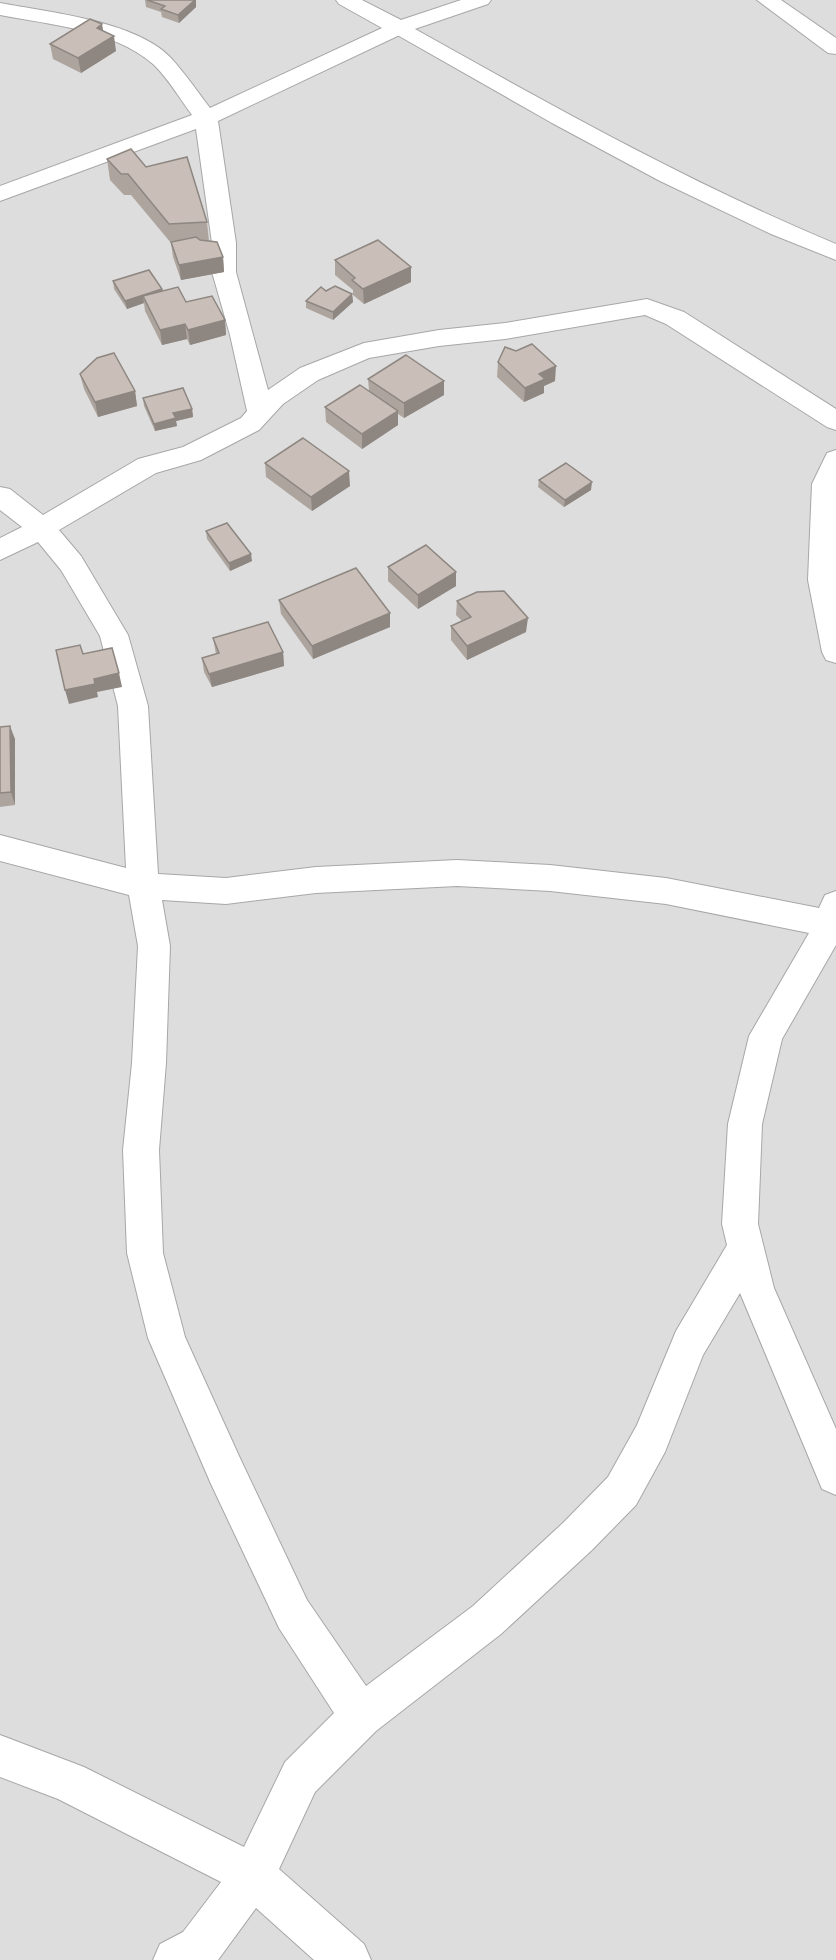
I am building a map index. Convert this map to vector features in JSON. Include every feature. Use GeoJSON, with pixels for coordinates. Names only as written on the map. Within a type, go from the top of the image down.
{"type":"FeatureCollection","features":[{"type":"Feature","properties":{"kind":"street"},"geometry":{"type":"LineString","coordinates":[[346,0],[556,117],[766,225],[836,253]]}},
{"type":"Feature","properties":{"kind":"street"},"geometry":{"type":"LineString","coordinates":[[0,194],[206,118],[399,28],[481,0]]}},
{"type":"Feature","properties":{"kind":"street"},"geometry":{"type":"LineString","coordinates":[[767,0],[836,48]]}},
{"type":"Feature","properties":{"kind":"street"},"geometry":{"type":"LineString","coordinates":[[0,9],[80,24],[129,39],[161,60],[206,118],[224,243],[224,272],[242,335],[260,413]]}},
{"type":"Feature","properties":{"kind":"street"},"geometry":{"type":"LineString","coordinates":[[0,550],[147,466],[192,454],[250,424],[274,399],[309,374],[364,351],[439,338],[505,331],[647,307],[675,318],[836,421]]}},
{"type":"Feature","properties":{"kind":"street"},"geometry":{"type":"LineString","coordinates":[[836,459],[825,484],[822,580],[836,652]]}},
{"type":"Feature","properties":{"kind":"street"},"geometry":{"type":"LineString","coordinates":[[0,496],[42,528],[71,563],[114,635],[133,706],[143,886],[154,946],[141,1150],[145,1253],[167,1338],[225,1470],[293,1614],[361,1716]]}},
{"type":"Feature","properties":{"kind":"street"},"geometry":{"type":"LineString","coordinates":[[0,848],[143,886],[225,891],[316,880],[457,873],[550,878],[666,891],[834,917],[765,1036],[745,1124],[740,1224],[756,1288],[836,1475]]}},
{"type":"Feature","properties":{"kind":"street"},"geometry":{"type":"LineString","coordinates":[[176,1960],[199,1948],[253,1875],[300,1777],[361,1716],[487,1620],[578,1536],[622,1491],[651,1438],[689,1344],[746,1247]]}},
{"type":"Feature","properties":{"kind":"street"},"geometry":{"type":"LineString","coordinates":[[0,1756],[69,1782],[253,1875],[348,1960]]}},
{"type":"Feature","properties":{"kind":"shaded area"},"geometry":{"type":"Polygon","coordinates":[[[0,0],[836,0],[836,1960],[0,1960],[0,0]]]}},
{"type":"Feature","properties":{"kind":"building"},"geometry":{"type":"Polygon","coordinates":[[[147,0],[195,0],[178,15],[161,9],[165,6],[147,0]]]}},
{"type":"Feature","properties":{"kind":"building"},"geometry":{"type":"Polygon","coordinates":[[[90,19],[102,24],[97,28],[114,36],[78,58],[50,44],[90,19]]]}},
{"type":"Feature","properties":{"kind":"building"},"geometry":{"type":"Polygon","coordinates":[[[131,149],[146,167],[187,157],[207,222],[169,224],[128,174],[121,174],[107,159],[131,149]]]}},
{"type":"Feature","properties":{"kind":"building"},"geometry":{"type":"Polygon","coordinates":[[[196,237],[200,240],[217,242],[223,257],[179,265],[171,242],[196,237]]]}},
{"type":"Feature","properties":{"kind":"building"},"geometry":{"type":"Polygon","coordinates":[[[378,240],[411,267],[363,289],[352,280],[355,278],[335,260],[378,240]]]}},
{"type":"Feature","properties":{"kind":"building"},"geometry":{"type":"Polygon","coordinates":[[[149,270],[162,289],[125,301],[113,281],[149,270]]]}},
{"type":"Feature","properties":{"kind":"building"},"geometry":{"type":"Polygon","coordinates":[[[335,286],[352,294],[333,312],[306,301],[321,287],[326,291],[335,286]]]}},
{"type":"Feature","properties":{"kind":"building"},"geometry":{"type":"Polygon","coordinates":[[[178,287],[186,302],[212,296],[225,320],[188,330],[185,324],[160,330],[143,296],[178,287]]]}},
{"type":"Feature","properties":{"kind":"building"},"geometry":{"type":"Polygon","coordinates":[[[532,344],[556,366],[539,374],[545,379],[525,388],[498,362],[505,347],[516,351],[532,344]]]}},
{"type":"Feature","properties":{"kind":"building"},"geometry":{"type":"Polygon","coordinates":[[[114,353],[135,391],[95,402],[80,374],[97,358],[114,353]]]}},
{"type":"Feature","properties":{"kind":"building"},"geometry":{"type":"Polygon","coordinates":[[[406,355],[444,381],[404,403],[368,379],[406,355]]]}},
{"type":"Feature","properties":{"kind":"building"},"geometry":{"type":"Polygon","coordinates":[[[360,385],[398,411],[362,434],[325,407],[360,385]]]}},
{"type":"Feature","properties":{"kind":"building"},"geometry":{"type":"Polygon","coordinates":[[[183,388],[192,409],[173,413],[176,418],[154,424],[143,398],[183,388]]]}},
{"type":"Feature","properties":{"kind":"building"},"geometry":{"type":"Polygon","coordinates":[[[303,438],[349,471],[311,497],[265,463],[303,438]]]}},
{"type":"Feature","properties":{"kind":"building"},"geometry":{"type":"Polygon","coordinates":[[[566,463],[592,482],[565,500],[539,480],[566,463]]]}},
{"type":"Feature","properties":{"kind":"building"},"geometry":{"type":"Polygon","coordinates":[[[227,523],[251,554],[229,563],[206,531],[227,523]]]}},
{"type":"Feature","properties":{"kind":"building"},"geometry":{"type":"Polygon","coordinates":[[[426,545],[456,572],[418,595],[388,567],[426,545]]]}},
{"type":"Feature","properties":{"kind":"building"},"geometry":{"type":"Polygon","coordinates":[[[356,568],[390,613],[312,646],[279,600],[356,568]]]}},
{"type":"Feature","properties":{"kind":"building"},"geometry":{"type":"Polygon","coordinates":[[[504,591],[528,618],[467,646],[451,626],[471,617],[457,601],[477,592],[504,591]]]}},
{"type":"Feature","properties":{"kind":"building"},"geometry":{"type":"Polygon","coordinates":[[[268,622],[283,652],[209,674],[202,658],[219,653],[213,638],[268,622]]]}},
{"type":"Feature","properties":{"kind":"building"},"geometry":{"type":"Polygon","coordinates":[[[80,645],[83,654],[112,648],[119,673],[94,679],[95,684],[65,690],[56,650],[80,645]]]}},
{"type":"Feature","properties":{"kind":"building"},"geometry":{"type":"Polygon","coordinates":[[[10,726],[11,792],[0,793],[0,727],[10,726]]]}}]}
